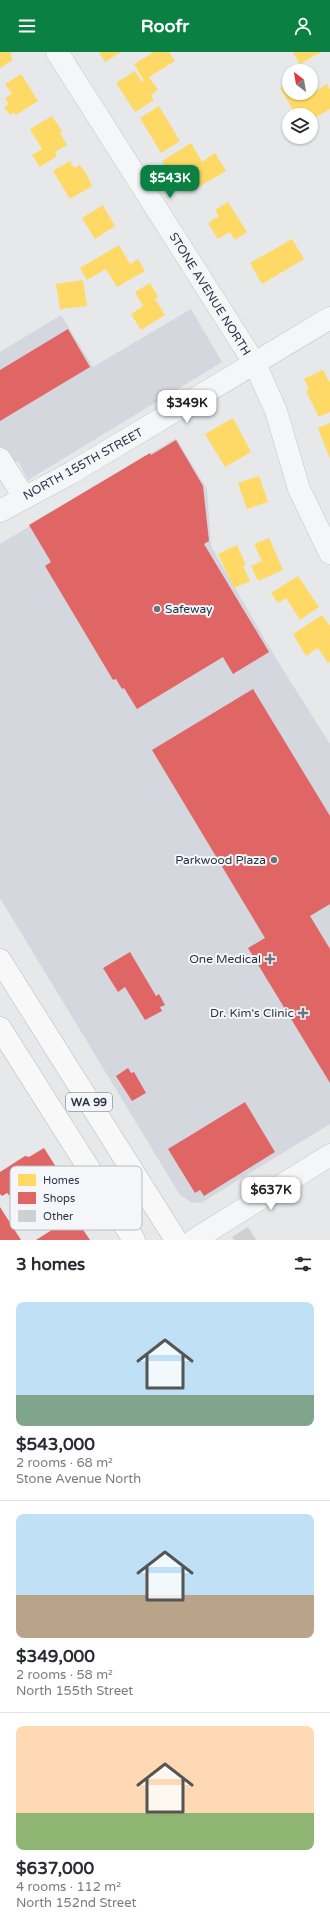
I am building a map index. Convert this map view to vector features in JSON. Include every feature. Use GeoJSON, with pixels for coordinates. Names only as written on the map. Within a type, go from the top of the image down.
{"type":"FeatureCollection","features":[{"type":"Feature","properties":{"kind":"highway","name":"WA 99"},"geometry":{"type":"LineString","coordinates":[[0,960],[129,1166]]}},
{"type":"Feature","properties":{"kind":"highway","name":"WA 99"},"geometry":{"type":"LineString","coordinates":[[0,1028],[87,1166]]}},
{"type":"Feature","properties":{"kind":"highway","name":"WA 99"},"geometry":{"type":"LineString","coordinates":[[142,1186],[176,1240]]}},
{"type":"Feature","properties":{"kind":"highway","name":"WA 99"},"geometry":{"type":"LineString","coordinates":[[128,1230],[134,1240]]}},
{"type":"Feature","properties":{"kind":"street","name":"STONE AVENUE NORTH"},"geometry":{"type":"LineString","coordinates":[[57,52],[255,364],[276,411],[299,488],[330,553]]}},
{"type":"Feature","properties":{"kind":"street","name":"NORTH 155TH STREET"},"geometry":{"type":"LineString","coordinates":[[0,511],[71,473],[330,318]]}},
{"type":"Feature","properties":{"kind":"street"},"geometry":{"type":"LineString","coordinates":[[0,459],[24,497]]}},
{"type":"Feature","properties":{"kind":"street"},"geometry":{"type":"LineString","coordinates":[[194,1240],[330,1155]]}},
{"type":"Feature","properties":{"kind":"shaded area"},"geometry":{"type":"Polygon","coordinates":[[[191,309],[222,362],[28,480],[18,461],[0,475],[0,352],[61,315],[93,367],[191,309]]]}},
{"type":"Feature","properties":{"kind":"shaded area"},"geometry":{"type":"Polygon","coordinates":[[[176,438],[207,489],[211,546],[275,657],[330,744],[330,1124],[201,1203],[191,1202],[180,1195],[0,898],[0,544],[176,438]]]}},
{"type":"Feature","properties":{"kind":"building: Homes"},"geometry":{"type":"Polygon","coordinates":[[[0,52],[13,52],[10,54],[13,60],[0,68],[0,52]]]}},
{"type":"Feature","properties":{"kind":"building: Homes"},"geometry":{"type":"Polygon","coordinates":[[[99,52],[121,52],[105,62],[99,52]]]}},
{"type":"Feature","properties":{"kind":"building: Homes"},"geometry":{"type":"Polygon","coordinates":[[[154,52],[169,52],[175,61],[149,77],[158,90],[151,95],[154,100],[135,112],[116,83],[135,71],[142,82],[144,81],[134,64],[154,52]]]}},
{"type":"Feature","properties":{"kind":"building: Homes"},"geometry":{"type":"Polygon","coordinates":[[[293,52],[321,52],[300,64],[293,52]]]}},
{"type":"Feature","properties":{"kind":"building: Homes"},"geometry":{"type":"Polygon","coordinates":[[[21,74],[38,101],[16,115],[14,112],[10,115],[4,107],[9,104],[5,98],[12,94],[5,84],[21,74]]]}},
{"type":"Feature","properties":{"kind":"building: Homes"},"geometry":{"type":"Polygon","coordinates":[[[327,84],[330,90],[330,109],[318,116],[318,108],[292,108],[287,100],[318,100],[318,90],[327,84]]]}},
{"type":"Feature","properties":{"kind":"building: Homes"},"geometry":{"type":"Polygon","coordinates":[[[159,106],[180,141],[161,153],[140,118],[159,106]]]}},
{"type":"Feature","properties":{"kind":"building: Homes"},"geometry":{"type":"Polygon","coordinates":[[[52,116],[62,131],[60,133],[67,145],[55,152],[57,156],[40,167],[32,155],[42,149],[30,129],[52,116]]]}},
{"type":"Feature","properties":{"kind":"building: Homes"},"geometry":{"type":"Polygon","coordinates":[[[191,143],[202,162],[215,153],[226,171],[188,193],[174,170],[170,173],[162,161],[191,143]]]}},
{"type":"Feature","properties":{"kind":"building: Homes"},"geometry":{"type":"Polygon","coordinates":[[[70,161],[74,168],[80,165],[85,171],[92,186],[70,199],[53,171],[70,161]]]}},
{"type":"Feature","properties":{"kind":"building: Homes"},"geometry":{"type":"Polygon","coordinates":[[[228,202],[247,232],[235,240],[230,232],[218,239],[208,223],[219,216],[215,210],[228,202]]]}},
{"type":"Feature","properties":{"kind":"building: Homes"},"geometry":{"type":"Polygon","coordinates":[[[103,205],[115,226],[95,239],[82,218],[103,205]]]}},
{"type":"Feature","properties":{"kind":"building: Homes"},"geometry":{"type":"Polygon","coordinates":[[[292,239],[304,259],[262,284],[250,263],[292,239]]]}},
{"type":"Feature","properties":{"kind":"building: Homes"},"geometry":{"type":"Polygon","coordinates":[[[119,245],[130,264],[138,259],[145,271],[117,287],[106,269],[87,280],[80,268],[119,245]]]}},
{"type":"Feature","properties":{"kind":"building: Homes"},"geometry":{"type":"Polygon","coordinates":[[[83,280],[87,306],[60,309],[56,284],[83,280]]]}},
{"type":"Feature","properties":{"kind":"building: Homes"},"geometry":{"type":"Polygon","coordinates":[[[150,283],[158,297],[155,299],[165,315],[141,330],[131,314],[143,306],[135,292],[150,283]]]}},
{"type":"Feature","properties":{"kind":"building: Homes"},"geometry":{"type":"Polygon","coordinates":[[[323,370],[330,383],[330,412],[319,417],[306,391],[309,389],[304,379],[323,370]]]}},
{"type":"Feature","properties":{"kind":"building: Homes"},"geometry":{"type":"Polygon","coordinates":[[[233,418],[251,452],[225,467],[205,434],[233,418]]]}},
{"type":"Feature","properties":{"kind":"building: Homes"},"geometry":{"type":"Polygon","coordinates":[[[330,423],[330,459],[318,428],[330,423]]]}},
{"type":"Feature","properties":{"kind":"building: Homes"},"geometry":{"type":"Polygon","coordinates":[[[259,476],[268,502],[247,509],[238,483],[259,476]]]}},
{"type":"Feature","properties":{"kind":"building: Homes"},"geometry":{"type":"Polygon","coordinates":[[[269,538],[283,570],[258,581],[251,566],[262,561],[254,544],[269,538]]]}},
{"type":"Feature","properties":{"kind":"building: Homes"},"geometry":{"type":"Polygon","coordinates":[[[237,545],[246,565],[243,566],[250,581],[234,588],[218,554],[237,545]]]}},
{"type":"Feature","properties":{"kind":"building: Homes"},"geometry":{"type":"Polygon","coordinates":[[[298,576],[319,607],[300,620],[286,598],[278,603],[271,593],[298,576]]]}},
{"type":"Feature","properties":{"kind":"building: Homes"},"geometry":{"type":"Polygon","coordinates":[[[322,615],[330,626],[330,661],[328,663],[318,648],[306,656],[293,634],[322,615]]]}},
{"type":"Feature","properties":{"kind":"building: Shops"},"geometry":{"type":"Polygon","coordinates":[[[68,329],[90,367],[0,421],[0,370],[68,329]]]}},
{"type":"Feature","properties":{"kind":"building: Shops","name":"Safeway"},"geometry":{"type":"Polygon","coordinates":[[[176,440],[203,486],[209,541],[204,544],[269,652],[233,674],[223,657],[137,709],[124,688],[122,689],[116,679],[113,680],[45,566],[51,562],[29,525],[150,453],[151,455],[176,440]]]}},
{"type":"Feature","properties":{"kind":"building: Shops","name":"Parkwood Plaza"},"geometry":{"type":"Polygon","coordinates":[[[253,689],[330,816],[330,904],[310,916],[330,949],[330,1083],[248,948],[265,938],[152,750],[253,689]]]}},
{"type":"Feature","properties":{"kind":"building: Shops"},"geometry":{"type":"Polygon","coordinates":[[[130,952],[156,996],[159,994],[165,1005],[160,1007],[162,1011],[145,1020],[125,987],[118,992],[103,968],[130,952]]]}},
{"type":"Feature","properties":{"kind":"building: Shops"},"geometry":{"type":"Polygon","coordinates":[[[128,1068],[131,1073],[134,1072],[146,1093],[132,1101],[116,1076],[128,1068]]]}},
{"type":"Feature","properties":{"kind":"building: Shops"},"geometry":{"type":"Polygon","coordinates":[[[245,1102],[275,1152],[204,1196],[200,1190],[195,1193],[168,1149],[245,1102]]]}},
{"type":"Feature","properties":{"kind":"building: Shops"},"geometry":{"type":"Polygon","coordinates":[[[44,1148],[55,1166],[10,1166],[10,1196],[7,1193],[2,1196],[0,1194],[0,1172],[25,1156],[29,1157],[44,1148]]]}},
{"type":"Feature","properties":{"kind":"building: Shops"},"geometry":{"type":"Polygon","coordinates":[[[0,1207],[10,1223],[10,1230],[15,1230],[21,1240],[0,1240],[0,1207]]]}},
{"type":"Feature","properties":{"kind":"building: Shops"},"geometry":{"type":"Polygon","coordinates":[[[52,1230],[83,1230],[90,1240],[36,1240],[52,1230]]]}},
{"type":"Feature","properties":{"kind":"building: Other"},"geometry":{"type":"Polygon","coordinates":[[[248,1227],[256,1240],[234,1240],[232,1237],[248,1227]]]}},
{"type":"Feature","properties":{"kind":"place","name":"Safeway"},"geometry":{"type":"Point","coordinates":[157,609]}},
{"type":"Feature","properties":{"kind":"place","name":"Parkwood Plaza"},"geometry":{"type":"Point","coordinates":[274,860]}},
{"type":"Feature","properties":{"kind":"place","name":"One Medical"},"geometry":{"type":"Point","coordinates":[270,959]}},
{"type":"Feature","properties":{"kind":"place","name":"Dr. Kim's Clinic"},"geometry":{"type":"Point","coordinates":[303,1013]}}]}
